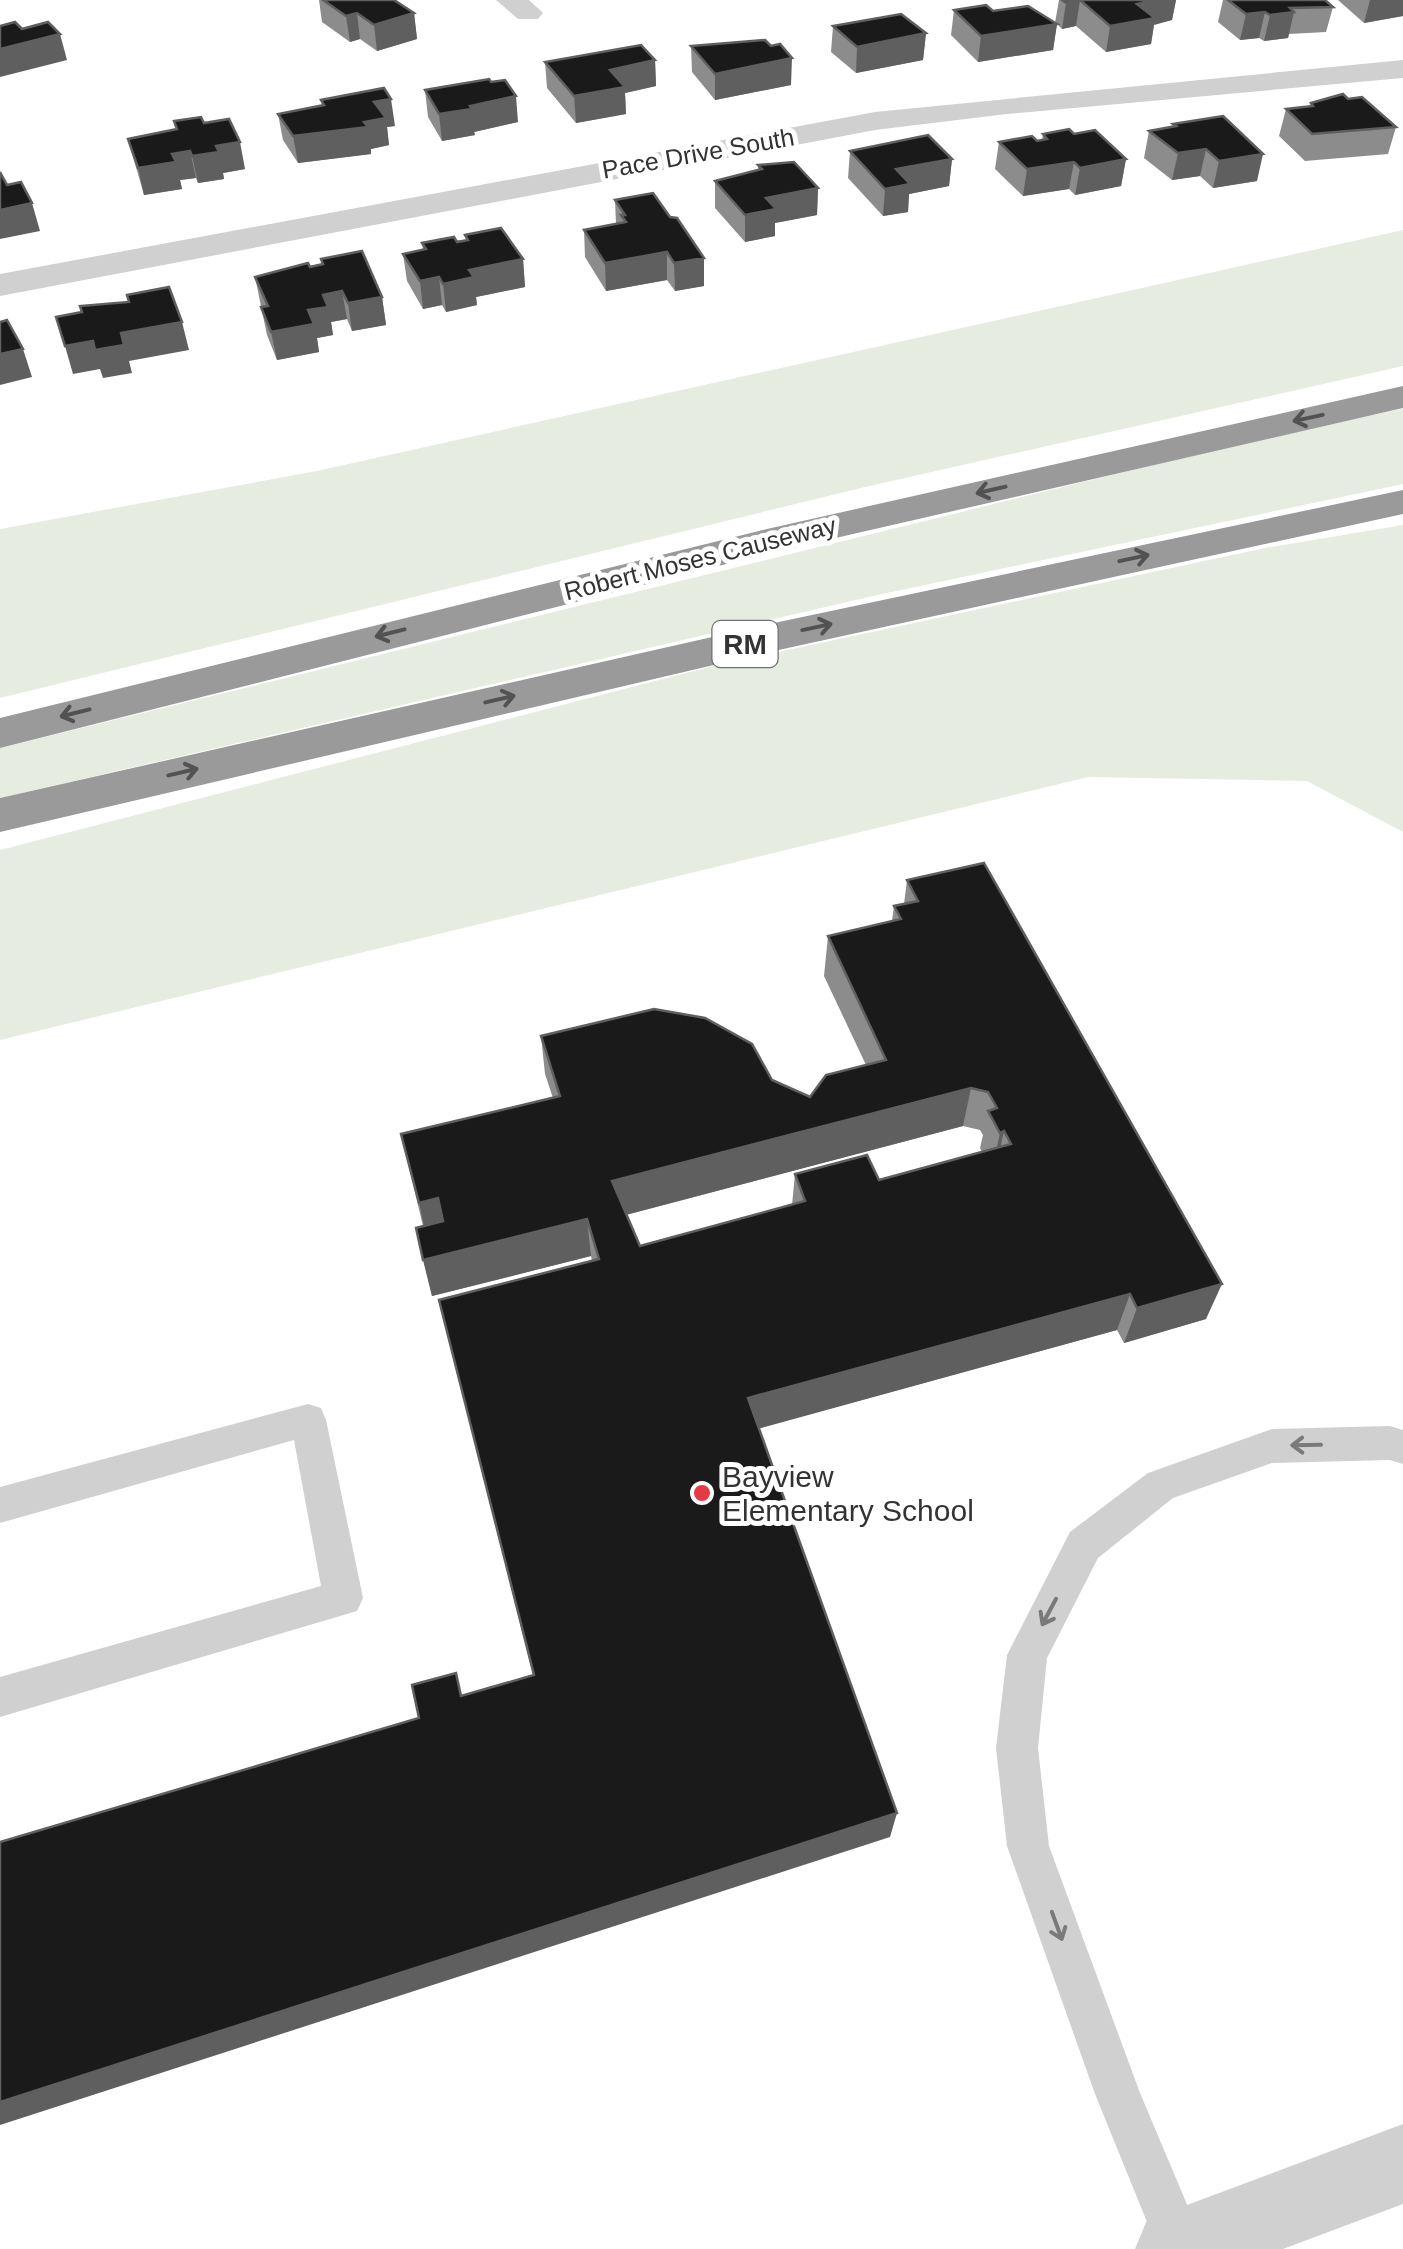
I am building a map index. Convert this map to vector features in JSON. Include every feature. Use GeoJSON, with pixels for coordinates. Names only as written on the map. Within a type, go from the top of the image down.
{"type":"FeatureCollection","features":[{"type":"Feature","properties":{"kind":"highway","name":"Robert Moses Causeway"},"geometry":{"type":"LineString","coordinates":[[0,733],[767,541],[1403,397]]}},
{"type":"Feature","properties":{"kind":"highway","name":"RM"},"geometry":{"type":"LineString","coordinates":[[0,815],[793,633],[1403,502]]}},
{"type":"Feature","properties":{"kind":"street","name":"Pace Drive South"},"geometry":{"type":"LineString","coordinates":[[0,286],[875,121],[1007,104],[1403,69]]}},
{"type":"Feature","properties":{"kind":"street"},"geometry":{"type":"LineString","coordinates":[[1178,2248],[1403,2164]]}},
{"type":"Feature","properties":{"kind":"lane"},"geometry":{"type":"LineString","coordinates":[[0,1506],[308,1420],[343,1598],[0,1697]]}},
{"type":"Feature","properties":{"kind":"lane"},"geometry":{"type":"LineString","coordinates":[[1178,2248],[1028,1846],[1017,1748],[1027,1655],[1084,1545],[1161,1484],[1272,1446],[1390,1443],[1403,1447]]}},
{"type":"Feature","properties":{"kind":"shaded area"},"geometry":{"type":"Polygon","coordinates":[[[1403,230],[1403,366],[865,487],[0,698],[0,529],[317,471],[1403,230]]]}},
{"type":"Feature","properties":{"kind":"shaded area"},"geometry":{"type":"Polygon","coordinates":[[[1403,409],[1403,484],[873,596],[0,798],[0,748],[1283,433],[1403,409]]]}},
{"type":"Feature","properties":{"kind":"shaded area"},"geometry":{"type":"Polygon","coordinates":[[[1403,525],[1403,832],[1307,781],[1088,777],[0,1040],[0,850],[713,666],[1265,548],[1403,525]]]}},
{"type":"Feature","properties":{"kind":"building"},"geometry":{"type":"Polygon","coordinates":[[[323,0],[394,0],[414,13],[374,25],[357,13],[346,16],[323,0]]]}},
{"type":"Feature","properties":{"kind":"building"},"geometry":{"type":"Polygon","coordinates":[[[1080,0],[1154,0],[1137,4],[1155,18],[1110,26],[1080,0]]]}},
{"type":"Feature","properties":{"kind":"building"},"geometry":{"type":"Polygon","coordinates":[[[1228,0],[1325,0],[1333,7],[1246,14],[1228,0]]]}},
{"type":"Feature","properties":{"kind":"building"},"geometry":{"type":"Polygon","coordinates":[[[986,5],[993,11],[1028,6],[1057,24],[981,36],[954,10],[986,5]]]}},
{"type":"Feature","properties":{"kind":"building"},"geometry":{"type":"Polygon","coordinates":[[[901,14],[926,33],[857,47],[833,26],[901,14]]]}},
{"type":"Feature","properties":{"kind":"building"},"geometry":{"type":"Polygon","coordinates":[[[15,22],[22,29],[48,22],[60,34],[0,49],[0,26],[15,22]]]}},
{"type":"Feature","properties":{"kind":"building"},"geometry":{"type":"Polygon","coordinates":[[[765,40],[771,46],[780,44],[792,58],[715,74],[691,46],[765,40]]]}},
{"type":"Feature","properties":{"kind":"building"},"geometry":{"type":"Polygon","coordinates":[[[641,45],[655,60],[610,70],[625,87],[574,96],[545,62],[641,45]]]}},
{"type":"Feature","properties":{"kind":"building"},"geometry":{"type":"Polygon","coordinates":[[[505,80],[516,96],[439,114],[425,90],[505,80]]]}},
{"type":"Feature","properties":{"kind":"building"},"geometry":{"type":"Polygon","coordinates":[[[384,88],[391,99],[374,102],[386,118],[364,122],[368,127],[293,136],[278,114],[324,105],[321,100],[384,88]]]}},
{"type":"Feature","properties":{"kind":"building"},"geometry":{"type":"Polygon","coordinates":[[[1343,94],[1348,99],[1362,97],[1396,127],[1312,134],[1286,109],[1313,106],[1311,103],[1343,94]]]}},
{"type":"Feature","properties":{"kind":"building"},"geometry":{"type":"Polygon","coordinates":[[[1223,116],[1263,154],[1219,161],[1206,149],[1178,153],[1149,131],[1176,126],[1173,124],[1223,116]]]}},
{"type":"Feature","properties":{"kind":"building"},"geometry":{"type":"Polygon","coordinates":[[[201,117],[204,123],[229,119],[240,142],[216,146],[219,152],[172,154],[176,162],[138,168],[128,139],[177,129],[174,121],[201,117]]]}},
{"type":"Feature","properties":{"kind":"building"},"geometry":{"type":"Polygon","coordinates":[[[1069,129],[1074,134],[1095,130],[1126,159],[1080,168],[1074,162],[1027,169],[999,142],[1032,136],[1037,141],[1047,139],[1043,134],[1069,129]]]}},
{"type":"Feature","properties":{"kind":"building"},"geometry":{"type":"Polygon","coordinates":[[[928,135],[952,159],[896,169],[910,184],[885,189],[850,151],[928,135]]]}},
{"type":"Feature","properties":{"kind":"building"},"geometry":{"type":"Polygon","coordinates":[[[794,162],[818,188],[766,198],[776,209],[745,215],[715,181],[762,169],[758,165],[794,162]]]}},
{"type":"Feature","properties":{"kind":"building"},"geometry":{"type":"Polygon","coordinates":[[[0,172],[7,185],[21,182],[32,203],[0,210],[0,172]]]}},
{"type":"Feature","properties":{"kind":"building"},"geometry":{"type":"Polygon","coordinates":[[[653,193],[670,217],[677,218],[704,258],[674,263],[667,252],[605,263],[584,230],[626,222],[615,200],[653,193]]]}},
{"type":"Feature","properties":{"kind":"building"},"geometry":{"type":"Polygon","coordinates":[[[501,228],[523,259],[469,270],[474,277],[443,284],[439,277],[420,281],[403,254],[426,249],[422,243],[454,237],[457,242],[468,240],[465,235],[501,228]]]}},
{"type":"Feature","properties":{"kind":"building"},"geometry":{"type":"Polygon","coordinates":[[[362,251],[382,297],[348,303],[342,291],[323,295],[328,307],[308,310],[314,324],[271,332],[261,307],[268,306],[255,277],[308,263],[310,267],[323,264],[321,259],[362,251]]]}},
{"type":"Feature","properties":{"kind":"building"},"geometry":{"type":"Polygon","coordinates":[[[169,287],[182,322],[121,333],[124,345],[95,350],[93,341],[65,346],[56,317],[82,312],[80,306],[129,302],[127,295],[169,287]]]}},
{"type":"Feature","properties":{"kind":"building"},"geometry":{"type":"Polygon","coordinates":[[[7,320],[23,349],[0,354],[0,322],[7,320]]]}},
{"type":"Feature","properties":{"kind":"building"},"geometry":{"type":"Polygon","coordinates":[[[984,863],[1222,1284],[1137,1308],[1130,1294],[748,1398],[897,1813],[0,2102],[0,1842],[419,1718],[412,1685],[456,1673],[461,1696],[534,1675],[439,1300],[599,1259],[587,1219],[423,1260],[416,1228],[443,1221],[438,1198],[419,1203],[401,1134],[560,1096],[541,1036],[654,1009],[705,1018],[752,1044],[772,1080],[810,1097],[826,1075],[886,1060],[828,936],[901,919],[894,906],[918,901],[907,880],[984,863]],[[971,1088],[612,1181],[640,1246],[805,1201],[795,1174],[867,1155],[879,1180],[1011,1144],[988,1111],[997,1108],[988,1092],[971,1088]]]}},
{"type":"Feature","properties":{"kind":"place","name":"Bayview Elementary School"},"geometry":{"type":"Point","coordinates":[702,1493]}}]}
